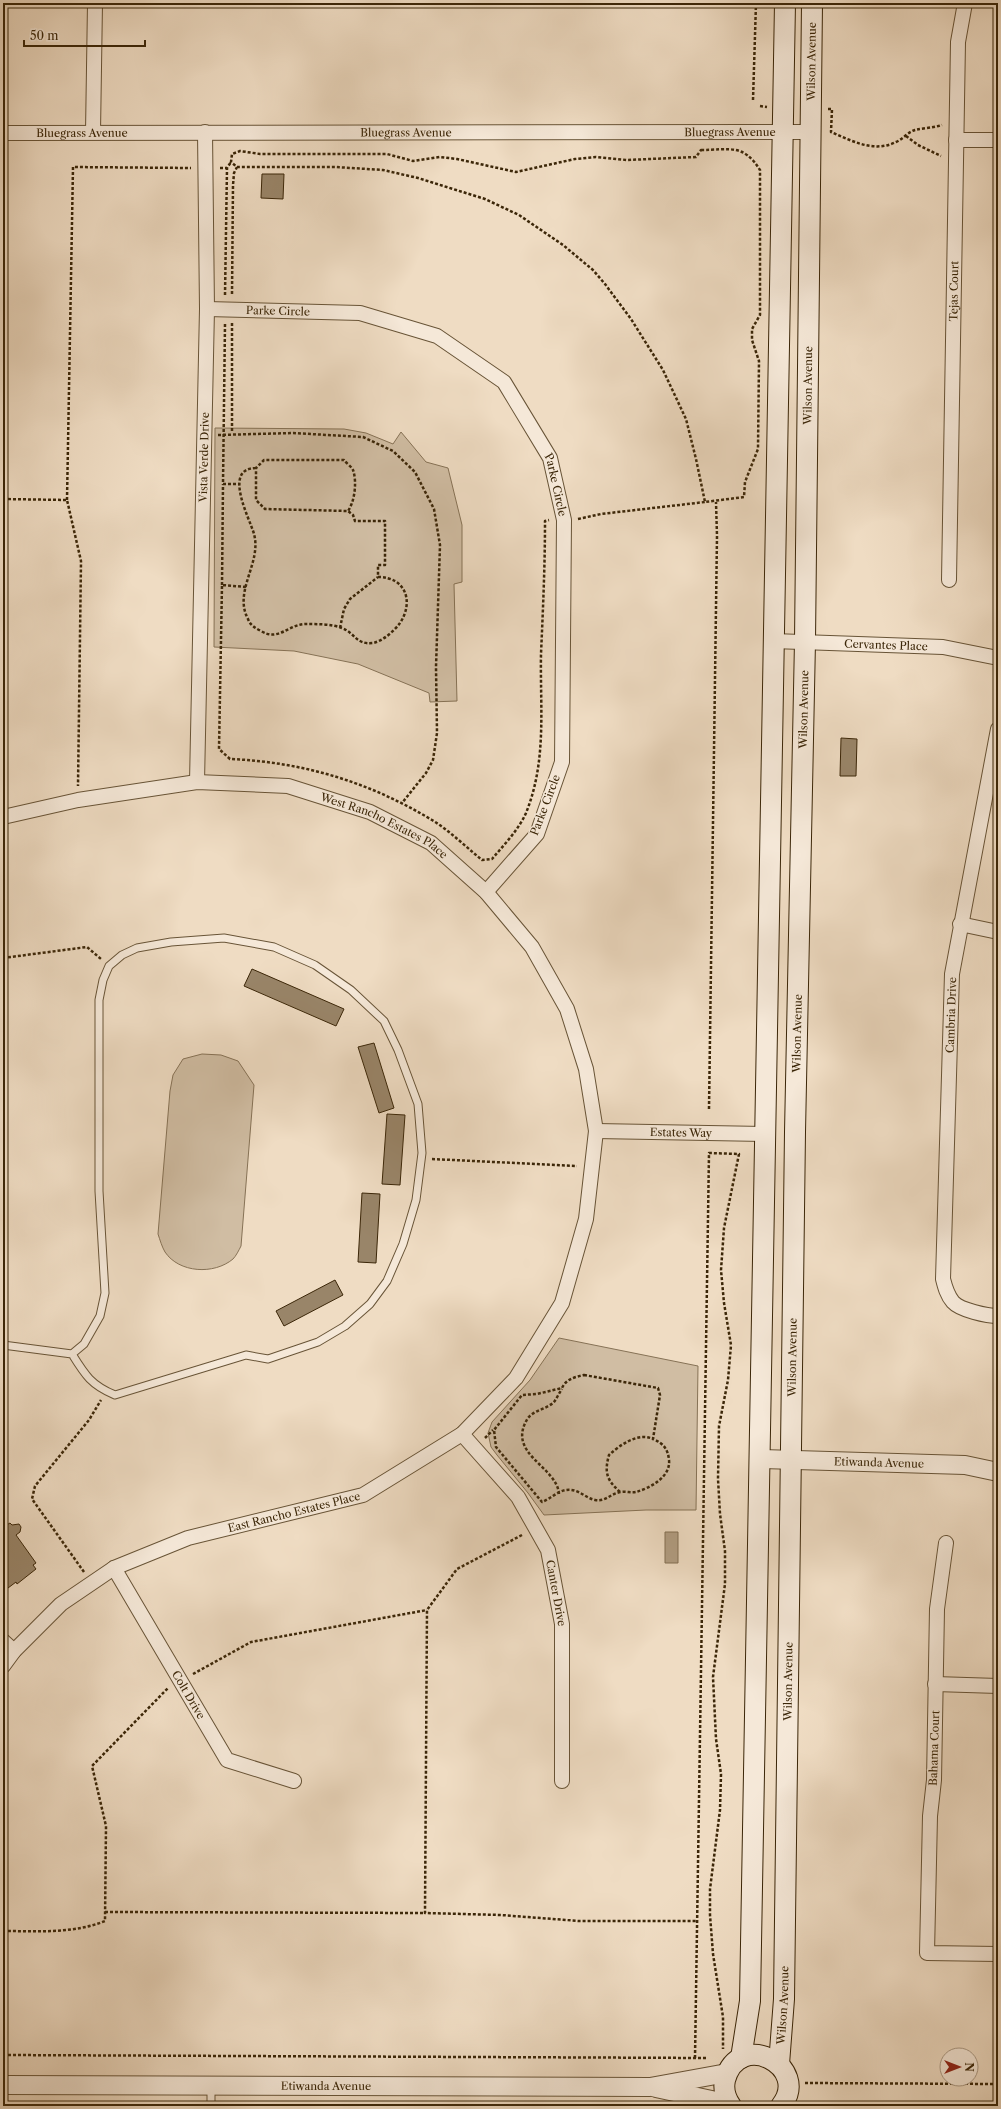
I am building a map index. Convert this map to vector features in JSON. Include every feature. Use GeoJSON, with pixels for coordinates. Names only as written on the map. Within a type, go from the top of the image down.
{"type":"FeatureCollection","features":[{"type":"Feature","properties":{"kind":"main road"},"geometry":{"type":"LineString","coordinates":[[741,2058],[750,2000],[785,3]]}},
{"type":"Feature","properties":{"kind":"main road","name":"Wilson Avenue"},"geometry":{"type":"LineString","coordinates":[[779,2064],[784,1999],[795,1132],[805,641],[812,3]]}},
{"type":"Feature","properties":{"kind":"main road"},"geometry":{"type":"LineString","coordinates":[[730,2105],[725,2094],[724,2083],[727,2073],[733,2064],[741,2058],[751,2055],[761,2055],[771,2058],[779,2064],[785,2072],[788,2082],[788,2093],[781,2106]]}},
{"type":"Feature","properties":{"kind":"street"},"geometry":{"type":"LineString","coordinates":[[93,132],[95,3]]}},
{"type":"Feature","properties":{"kind":"street","name":"Tejas Court"},"geometry":{"type":"LineString","coordinates":[[949,580],[958,42],[965,3]]}},
{"type":"Feature","properties":{"kind":"street","name":"Vista Verde Drive"},"geometry":{"type":"LineString","coordinates":[[197,782],[206,309],[205,132]]}},
{"type":"Feature","properties":{"kind":"street","name":"Bluegrass Avenue"},"geometry":{"type":"LineString","coordinates":[[3,133],[810,132]]}},
{"type":"Feature","properties":{"kind":"street"},"geometry":{"type":"LineString","coordinates":[[956,140],[998,140]]}},
{"type":"Feature","properties":{"kind":"street","name":"Parke Circle"},"geometry":{"type":"LineString","coordinates":[[206,309],[360,313],[437,336],[504,382],[550,458],[564,520],[562,762],[537,834],[486,892]]}},
{"type":"Feature","properties":{"kind":"street","name":"Cervantes Place"},"geometry":{"type":"LineString","coordinates":[[773,641],[943,647],[998,658]]}},
{"type":"Feature","properties":{"kind":"street","name":"Cambria Drive"},"geometry":{"type":"LineString","coordinates":[[998,729],[960,924],[952,974],[944,1278],[946,1290],[954,1303],[973,1311],[998,1316]]}},
{"type":"Feature","properties":{"kind":"street","name":"West Rancho Estates Place"},"geometry":{"type":"LineString","coordinates":[[3,817],[78,800],[197,782],[288,786],[370,812],[432,843],[486,892],[532,947],[567,1010],[586,1069],[596,1131]]}},
{"type":"Feature","properties":{"kind":"street"},"geometry":{"type":"LineString","coordinates":[[960,924],[998,932]]}},
{"type":"Feature","properties":{"kind":"street","name":"Estates Way"},"geometry":{"type":"LineString","coordinates":[[596,1131],[766,1134]]}},
{"type":"Feature","properties":{"kind":"street","name":"East Rancho Estates Place"},"geometry":{"type":"LineString","coordinates":[[3,1666],[14,1651],[61,1604],[114,1568],[188,1538],[363,1496],[462,1434],[516,1378],[562,1303],[586,1219],[596,1131]]}},
{"type":"Feature","properties":{"kind":"street","name":"Canter Drive"},"geometry":{"type":"LineString","coordinates":[[462,1434],[518,1497],[548,1550],[562,1624],[562,1781]]}},
{"type":"Feature","properties":{"kind":"street","name":"Etiwanda Avenue"},"geometry":{"type":"LineString","coordinates":[[760,1459],[965,1465],[998,1472]]}},
{"type":"Feature","properties":{"kind":"street","name":"Bahama Court"},"geometry":{"type":"LineString","coordinates":[[946,1543],[937,1610],[934,1780],[930,1816],[927,1953],[998,1954]]}},
{"type":"Feature","properties":{"kind":"street","name":"Colt Drive"},"geometry":{"type":"LineString","coordinates":[[114,1568],[227,1760],[294,1781]]}},
{"type":"Feature","properties":{"kind":"street"},"geometry":{"type":"LineString","coordinates":[[3,1641],[14,1651]]}},
{"type":"Feature","properties":{"kind":"street"},"geometry":{"type":"LineString","coordinates":[[935,1684],[998,1686]]}},
{"type":"Feature","properties":{"kind":"street","name":"Etiwanda Avenue"},"geometry":{"type":"LineString","coordinates":[[3,2085],[650,2086],[727,2073]]}},
{"type":"Feature","properties":{"kind":"street","name":"Etiwanda Avenue"},"geometry":{"type":"LineString","coordinates":[[650,2086],[730,2105]]}},
{"type":"Feature","properties":{"kind":"lane"},"geometry":{"type":"LineString","coordinates":[[3,1346],[72,1354],[84,1344],[97,1321],[105,1293],[99,1191],[99,1000],[103,980],[109,966],[122,955],[137,948],[171,942],[224,938],[274,947],[315,965],[351,990],[384,1021],[398,1050],[418,1104],[422,1158],[416,1200],[403,1244],[387,1281],[370,1304],[346,1326],[318,1342],[268,1359],[246,1355],[115,1395],[98,1388],[86,1377],[72,1354]]}},
{"type":"Feature","properties":{"kind":"lane"},"geometry":{"type":"LineString","coordinates":[[210,2086],[211,2106]]}},
{"type":"Feature","properties":{"kind":"path"},"geometry":{"type":"LineString","coordinates":[[753,100],[756,3]]}},
{"type":"Feature","properties":{"kind":"path"},"geometry":{"type":"LineString","coordinates":[[832,109],[831,132],[856,143],[876,147],[885,147],[906,136],[913,130],[956,122]]}},
{"type":"Feature","properties":{"kind":"path"},"geometry":{"type":"LineString","coordinates":[[906,136],[934,154],[956,160]]}},
{"type":"Feature","properties":{"kind":"path"},"geometry":{"type":"LineString","coordinates":[[701,150],[740,150],[751,156],[760,170],[760,314],[752,330],[752,340],[759,361],[758,449],[745,482],[744,497],[716,502],[601,514],[564,520],[545,520],[541,740],[538,772],[526,814],[507,842],[492,859],[482,860],[433,821],[402,803],[346,779],[278,762],[230,759],[219,749],[227,168],[231,162],[232,154],[240,151],[260,154],[387,154],[413,161],[440,157],[457,158],[516,172],[575,159],[596,157],[627,160],[659,160],[696,157],[701,150]]}},
{"type":"Feature","properties":{"kind":"path"},"geometry":{"type":"LineString","coordinates":[[231,162],[237,167],[335,167],[383,170],[418,178],[485,198],[519,215],[563,245],[593,270],[605,284],[631,318],[663,370],[686,419],[705,502]]}},
{"type":"Feature","properties":{"kind":"path"},"geometry":{"type":"LineString","coordinates":[[78,800],[81,560],[67,500],[73,167],[227,168]]}},
{"type":"Feature","properties":{"kind":"path"},"geometry":{"type":"LineString","coordinates":[[232,433],[292,433],[363,437],[393,452],[415,472],[434,509],[440,545],[435,749],[433,760],[426,773],[402,803]]}},
{"type":"Feature","properties":{"kind":"path"},"geometry":{"type":"LineString","coordinates":[[340,628],[344,609],[350,599],[378,577],[391,579],[401,586],[407,597],[406,612],[397,627],[380,641],[373,643],[360,642],[340,628],[300,624],[276,635],[264,633],[251,625],[242,602],[253,561],[255,538],[242,505],[240,484],[244,472],[249,468],[256,468],[264,460],[344,460],[352,469],[354,481],[352,505],[348,511]]}},
{"type":"Feature","properties":{"kind":"path"},"geometry":{"type":"LineString","coordinates":[[256,468],[256,500],[265,509],[348,511],[353,515],[355,520],[385,521],[385,565],[378,565],[378,577]]}},
{"type":"Feature","properties":{"kind":"path"},"geometry":{"type":"LineString","coordinates":[[223,484],[240,484]]}},
{"type":"Feature","properties":{"kind":"path"},"geometry":{"type":"LineString","coordinates":[[3,500],[67,500]]}},
{"type":"Feature","properties":{"kind":"path"},"geometry":{"type":"LineString","coordinates":[[709,1109],[717,544],[716,502]]}},
{"type":"Feature","properties":{"kind":"path"},"geometry":{"type":"LineString","coordinates":[[222,585],[246,587]]}},
{"type":"Feature","properties":{"kind":"path"},"geometry":{"type":"LineString","coordinates":[[3,958],[87,947],[109,966]]}},
{"type":"Feature","properties":{"kind":"path"},"geometry":{"type":"LineString","coordinates":[[695,2058],[709,1153]]}},
{"type":"Feature","properties":{"kind":"path"},"geometry":{"type":"LineString","coordinates":[[422,1158],[592,1166]]}},
{"type":"Feature","properties":{"kind":"path"},"geometry":{"type":"LineString","coordinates":[[559,1494],[559,1487],[555,1481],[526,1450],[523,1433],[529,1417],[555,1401],[564,1382],[584,1375],[658,1388],[660,1395],[654,1439]]}},
{"type":"Feature","properties":{"kind":"path"},"geometry":{"type":"LineString","coordinates":[[562,1388],[537,1394],[522,1395],[494,1430],[496,1447],[542,1502],[566,1490],[573,1490],[594,1500],[602,1500],[621,1492],[636,1492],[652,1485],[666,1473],[669,1461],[662,1442],[650,1437],[634,1438],[623,1444],[609,1456],[607,1473],[609,1482],[621,1492]]}},
{"type":"Feature","properties":{"kind":"path"},"geometry":{"type":"LineString","coordinates":[[92,1583],[32,1499],[35,1486],[88,1420],[106,1391]]}},
{"type":"Feature","properties":{"kind":"path"},"geometry":{"type":"LineString","coordinates":[[425,1913],[427,1610],[457,1569],[536,1528]]}},
{"type":"Feature","properties":{"kind":"path"},"geometry":{"type":"LineString","coordinates":[[3,1931],[62,1931],[89,1928],[105,1921],[106,1826],[92,1766],[166,1689],[251,1642],[427,1610]]}},
{"type":"Feature","properties":{"kind":"path"},"geometry":{"type":"LineString","coordinates":[[106,1912],[425,1913],[501,1915],[579,1921],[697,1921]]}},
{"type":"Feature","properties":{"kind":"path"},"geometry":{"type":"LineString","coordinates":[[804,2083],[998,2084]]}},
{"type":"Feature","properties":{"kind":"shaded area"},"geometry":{"type":"Polygon","coordinates":[[[215,428],[344,429],[366,433],[393,444],[401,432],[426,462],[448,468],[462,525],[462,582],[454,584],[457,701],[430,702],[429,693],[358,664],[294,651],[214,647],[215,428]]]}},
{"type":"Feature","properties":{"kind":"shaded area"},"geometry":{"type":"Polygon","coordinates":[[[202,1054],[221,1055],[238,1061],[254,1085],[241,1246],[234,1258],[225,1264],[216,1268],[197,1269],[188,1268],[171,1259],[165,1252],[158,1234],[170,1091],[173,1075],[183,1059],[202,1054]]]}},
{"type":"Feature","properties":{"kind":"shaded area"},"geometry":{"type":"Polygon","coordinates":[[[559,1338],[698,1366],[696,1510],[646,1510],[544,1515],[491,1447],[488,1433],[492,1422],[530,1380],[559,1338]]]}},
{"type":"Feature","properties":{"kind":"shaded area"},"geometry":{"type":"Polygon","coordinates":[[[665,1532],[678,1532],[678,1563],[665,1563],[665,1532]]]}},
{"type":"Feature","properties":{"kind":"building"},"geometry":{"type":"Polygon","coordinates":[[[262,174],[284,174],[283,199],[261,198],[262,174]]]}},
{"type":"Feature","properties":{"kind":"building"},"geometry":{"type":"Polygon","coordinates":[[[841,738],[857,739],[856,776],[840,776],[841,738]]]}},
{"type":"Feature","properties":{"kind":"building"},"geometry":{"type":"Polygon","coordinates":[[[252,969],[344,1009],[336,1026],[244,986],[252,969]]]}},
{"type":"Feature","properties":{"kind":"building"},"geometry":{"type":"Polygon","coordinates":[[[374,1043],[394,1108],[379,1113],[358,1047],[374,1043]]]}},
{"type":"Feature","properties":{"kind":"building"},"geometry":{"type":"Polygon","coordinates":[[[387,1114],[405,1115],[400,1185],[382,1184],[387,1114]]]}},
{"type":"Feature","properties":{"kind":"building"},"geometry":{"type":"Polygon","coordinates":[[[362,1193],[380,1194],[376,1263],[358,1262],[362,1193]]]}},
{"type":"Feature","properties":{"kind":"building"},"geometry":{"type":"Polygon","coordinates":[[[335,1280],[343,1295],[284,1326],[276,1311],[335,1280]]]}},
{"type":"Feature","properties":{"kind":"building"},"geometry":{"type":"Polygon","coordinates":[[[10,1523],[12,1525],[19,1524],[21,1527],[20,1532],[16,1535],[36,1563],[33,1565],[36,1569],[17,1584],[16,1582],[8,1588],[3,1581],[3,1527],[10,1523]]]}}]}
